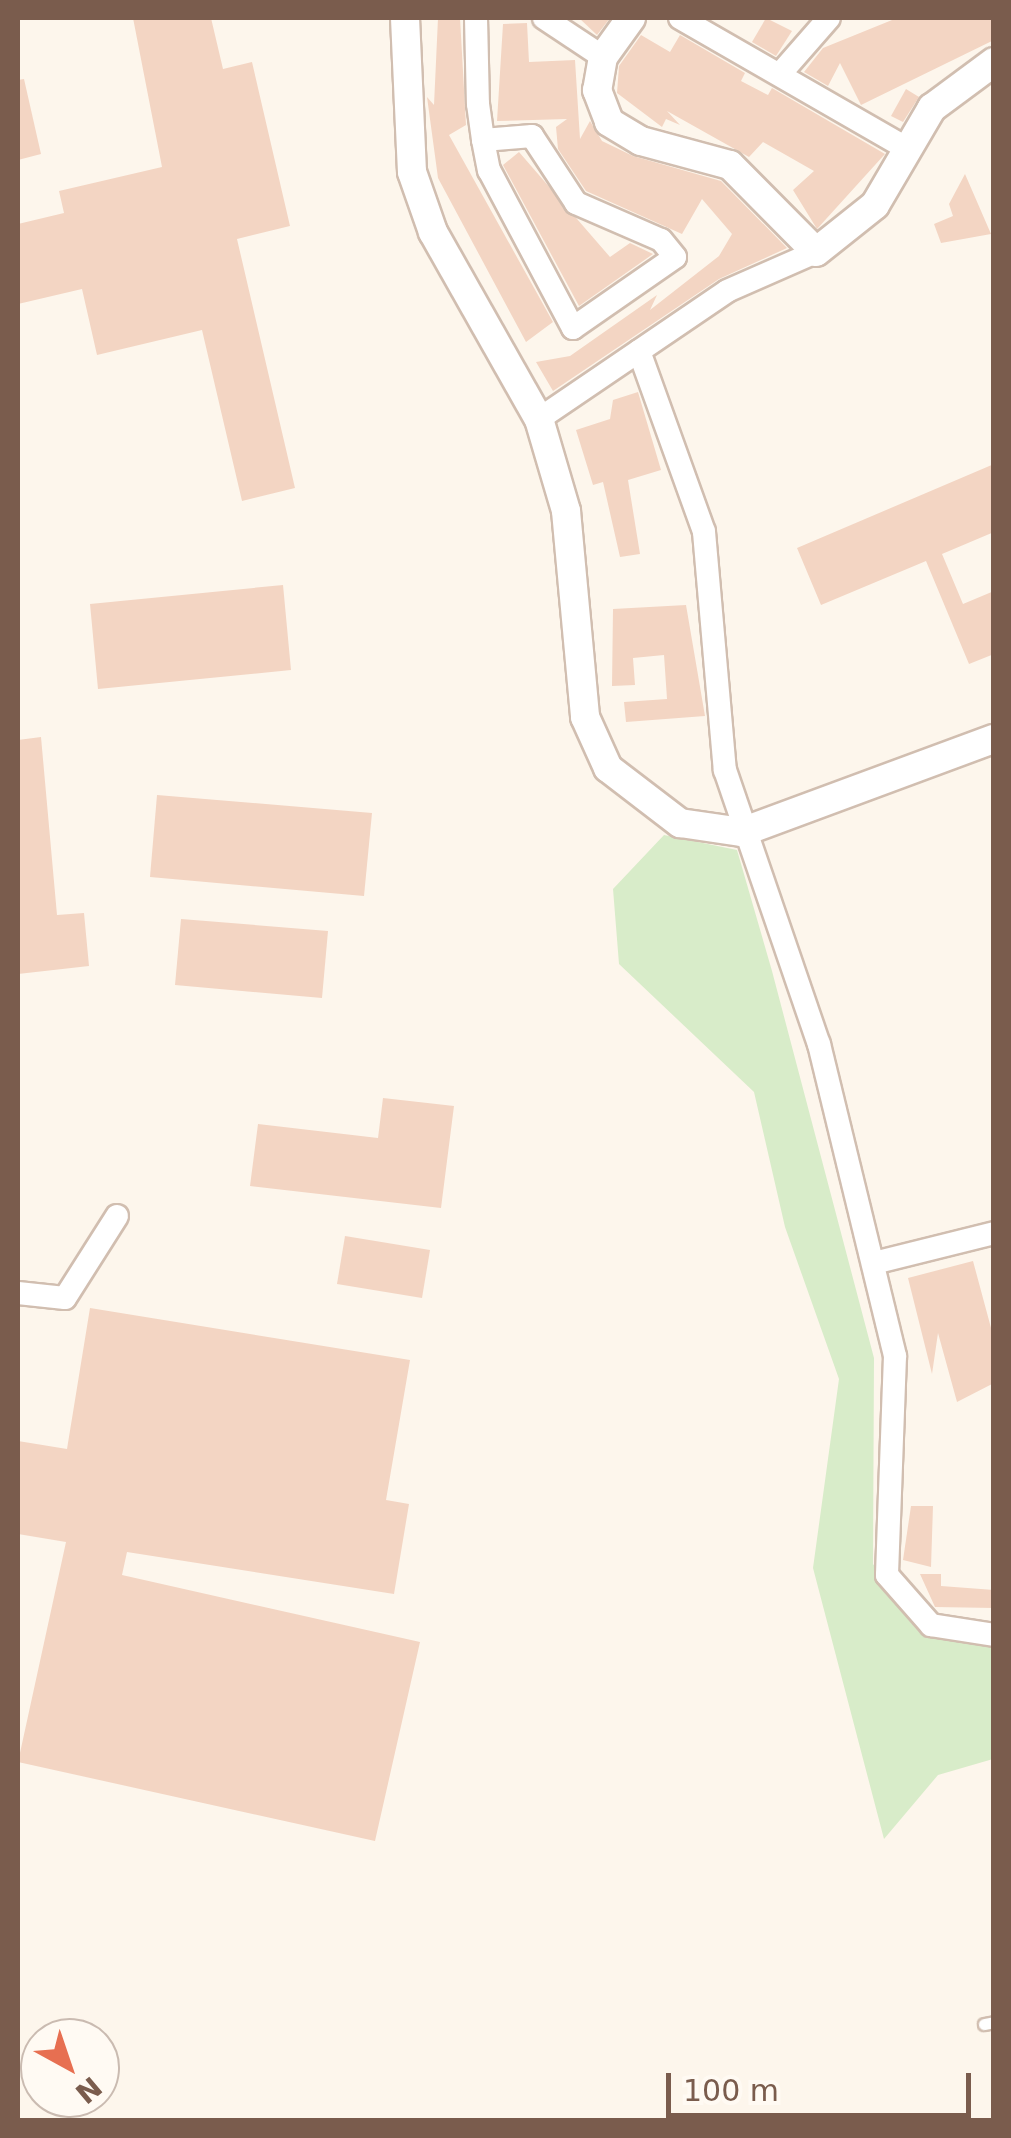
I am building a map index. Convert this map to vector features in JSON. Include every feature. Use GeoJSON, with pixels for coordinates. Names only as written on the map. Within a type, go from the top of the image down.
{"type":"FeatureCollection","features":[{"type":"Feature","properties":{"kind":"street"},"geometry":{"type":"LineString","coordinates":[[405,18],[405,125],[421,201],[539,419],[566,511],[581,697],[594,743],[648,807],[680,823],[742,832],[994,739]]}},
{"type":"Feature","properties":{"kind":"street"},"geometry":{"type":"LineString","coordinates":[[476,18],[483,140],[504,208],[573,328],[674,257],[661,240],[576,203],[532,136],[483,140]]}},
{"type":"Feature","properties":{"kind":"street"},"geometry":{"type":"LineString","coordinates":[[544,18],[603,57]]}},
{"type":"Feature","properties":{"kind":"street"},"geometry":{"type":"LineString","coordinates":[[631,18],[603,57],[596,90],[619,133],[730,165],[816,252]]}},
{"type":"Feature","properties":{"kind":"street"},"geometry":{"type":"LineString","coordinates":[[780,74],[829,18]]}},
{"type":"Feature","properties":{"kind":"street"},"geometry":{"type":"LineString","coordinates":[[695,21],[906,148]]}},
{"type":"Feature","properties":{"kind":"street"},"geometry":{"type":"LineString","coordinates":[[539,419],[727,290],[816,252],[875,205],[906,148],[954,86],[994,62]]}},
{"type":"Feature","properties":{"kind":"street"},"geometry":{"type":"LineString","coordinates":[[639,351],[704,532],[725,770],[742,832],[819,1044],[874,1263],[899,1400],[887,1575],[931,1625],[994,1635]]}},
{"type":"Feature","properties":{"kind":"street"},"geometry":{"type":"LineString","coordinates":[[18,1293],[65,1298],[117,1216]]}},
{"type":"Feature","properties":{"kind":"street"},"geometry":{"type":"LineString","coordinates":[[874,1263],[994,1233]]}},
{"type":"Feature","properties":{"kind":"green space"},"geometry":{"type":"Polygon","coordinates":[[[664,835],[737,850],[772,971],[874,1358],[873,1564],[921,1630],[993,1644],[993,1759],[938,1775],[884,1839],[813,1568],[839,1379],[785,1227],[754,1092],[619,964],[613,889],[664,835]]]}},
{"type":"Feature","properties":{"kind":"building"},"geometry":{"type":"Polygon","coordinates":[[[133,18],[211,18],[223,69],[252,62],[290,226],[237,239],[295,488],[242,501],[202,330],[97,355],[82,289],[18,304],[18,224],[64,213],[59,191],[162,167],[133,18]]]}},
{"type":"Feature","properties":{"kind":"building"},"geometry":{"type":"Polygon","coordinates":[[[438,18],[460,18],[466,125],[449,135],[553,322],[526,342],[438,178],[427,97],[434,105],[438,18]]]}},
{"type":"Feature","properties":{"kind":"building"},"geometry":{"type":"Polygon","coordinates":[[[579,18],[610,18],[597,35],[579,18]]]}},
{"type":"Feature","properties":{"kind":"building"},"geometry":{"type":"Polygon","coordinates":[[[766,18],[792,31],[776,56],[752,42],[766,18]]]}},
{"type":"Feature","properties":{"kind":"building"},"geometry":{"type":"Polygon","coordinates":[[[897,18],[994,18],[994,40],[861,105],[840,63],[828,86],[804,72],[823,48],[897,18]]]}},
{"type":"Feature","properties":{"kind":"building"},"geometry":{"type":"Polygon","coordinates":[[[527,23],[529,62],[575,60],[580,139],[590,121],[602,141],[633,156],[721,181],[787,248],[719,279],[553,391],[536,362],[570,356],[657,295],[650,310],[719,256],[732,234],[702,199],[682,234],[586,191],[558,149],[556,127],[567,119],[497,121],[503,24],[527,23]]]}},
{"type":"Feature","properties":{"kind":"building"},"geometry":{"type":"Polygon","coordinates":[[[641,35],[670,52],[680,35],[745,73],[741,81],[768,95],[772,88],[885,154],[817,229],[793,190],[814,171],[763,142],[749,157],[667,111],[680,125],[666,119],[662,127],[617,93],[619,66],[641,35]]]}},
{"type":"Feature","properties":{"kind":"building"},"geometry":{"type":"Polygon","coordinates":[[[24,79],[41,154],[18,160],[18,80],[24,79]]]}},
{"type":"Feature","properties":{"kind":"building"},"geometry":{"type":"Polygon","coordinates":[[[906,89],[919,97],[903,122],[891,116],[906,89]]]}},
{"type":"Feature","properties":{"kind":"building"},"geometry":{"type":"Polygon","coordinates":[[[519,152],[610,257],[630,243],[653,254],[579,306],[503,165],[519,152]]]}},
{"type":"Feature","properties":{"kind":"building"},"geometry":{"type":"Polygon","coordinates":[[[965,174],[991,234],[941,243],[934,224],[953,216],[949,204],[965,174]]]}},
{"type":"Feature","properties":{"kind":"building"},"geometry":{"type":"Polygon","coordinates":[[[638,392],[661,470],[628,480],[640,554],[620,557],[603,482],[593,485],[576,430],[610,419],[613,400],[638,392]]]}},
{"type":"Feature","properties":{"kind":"building"},"geometry":{"type":"Polygon","coordinates":[[[994,464],[994,532],[942,554],[963,604],[994,591],[994,654],[969,664],[926,561],[821,605],[797,548],[994,464]]]}},
{"type":"Feature","properties":{"kind":"building"},"geometry":{"type":"Polygon","coordinates":[[[283,585],[291,670],[98,689],[90,604],[283,585]]]}},
{"type":"Feature","properties":{"kind":"building"},"geometry":{"type":"Polygon","coordinates":[[[686,605],[705,716],[626,722],[624,702],[667,699],[664,655],[633,658],[635,685],[612,686],[613,609],[686,605]]]}},
{"type":"Feature","properties":{"kind":"building"},"geometry":{"type":"Polygon","coordinates":[[[41,737],[57,915],[84,913],[89,966],[18,974],[18,740],[41,737]]]}},
{"type":"Feature","properties":{"kind":"building"},"geometry":{"type":"Polygon","coordinates":[[[157,795],[372,813],[364,896],[150,877],[157,795]]]}},
{"type":"Feature","properties":{"kind":"building"},"geometry":{"type":"Polygon","coordinates":[[[181,919],[328,931],[322,998],[175,985],[181,919]]]}},
{"type":"Feature","properties":{"kind":"building"},"geometry":{"type":"Polygon","coordinates":[[[383,1098],[454,1106],[441,1208],[250,1186],[258,1124],[378,1138],[383,1098]]]}},
{"type":"Feature","properties":{"kind":"building"},"geometry":{"type":"Polygon","coordinates":[[[345,1236],[430,1250],[422,1298],[337,1284],[345,1236]]]}},
{"type":"Feature","properties":{"kind":"building"},"geometry":{"type":"Polygon","coordinates":[[[973,1261],[994,1339],[994,1383],[957,1402],[938,1333],[932,1374],[908,1278],[973,1261]]]}},
{"type":"Feature","properties":{"kind":"building"},"geometry":{"type":"Polygon","coordinates":[[[90,1308],[410,1360],[386,1500],[409,1504],[394,1594],[127,1552],[122,1575],[420,1642],[375,1841],[18,1762],[66,1542],[18,1534],[18,1441],[67,1449],[90,1308]]]}},
{"type":"Feature","properties":{"kind":"building"},"geometry":{"type":"Polygon","coordinates":[[[911,1506],[933,1506],[931,1567],[903,1560],[911,1506]]]}},
{"type":"Feature","properties":{"kind":"building"},"geometry":{"type":"Polygon","coordinates":[[[920,1574],[941,1574],[941,1586],[994,1590],[994,1608],[935,1607],[920,1574]]]}}]}
